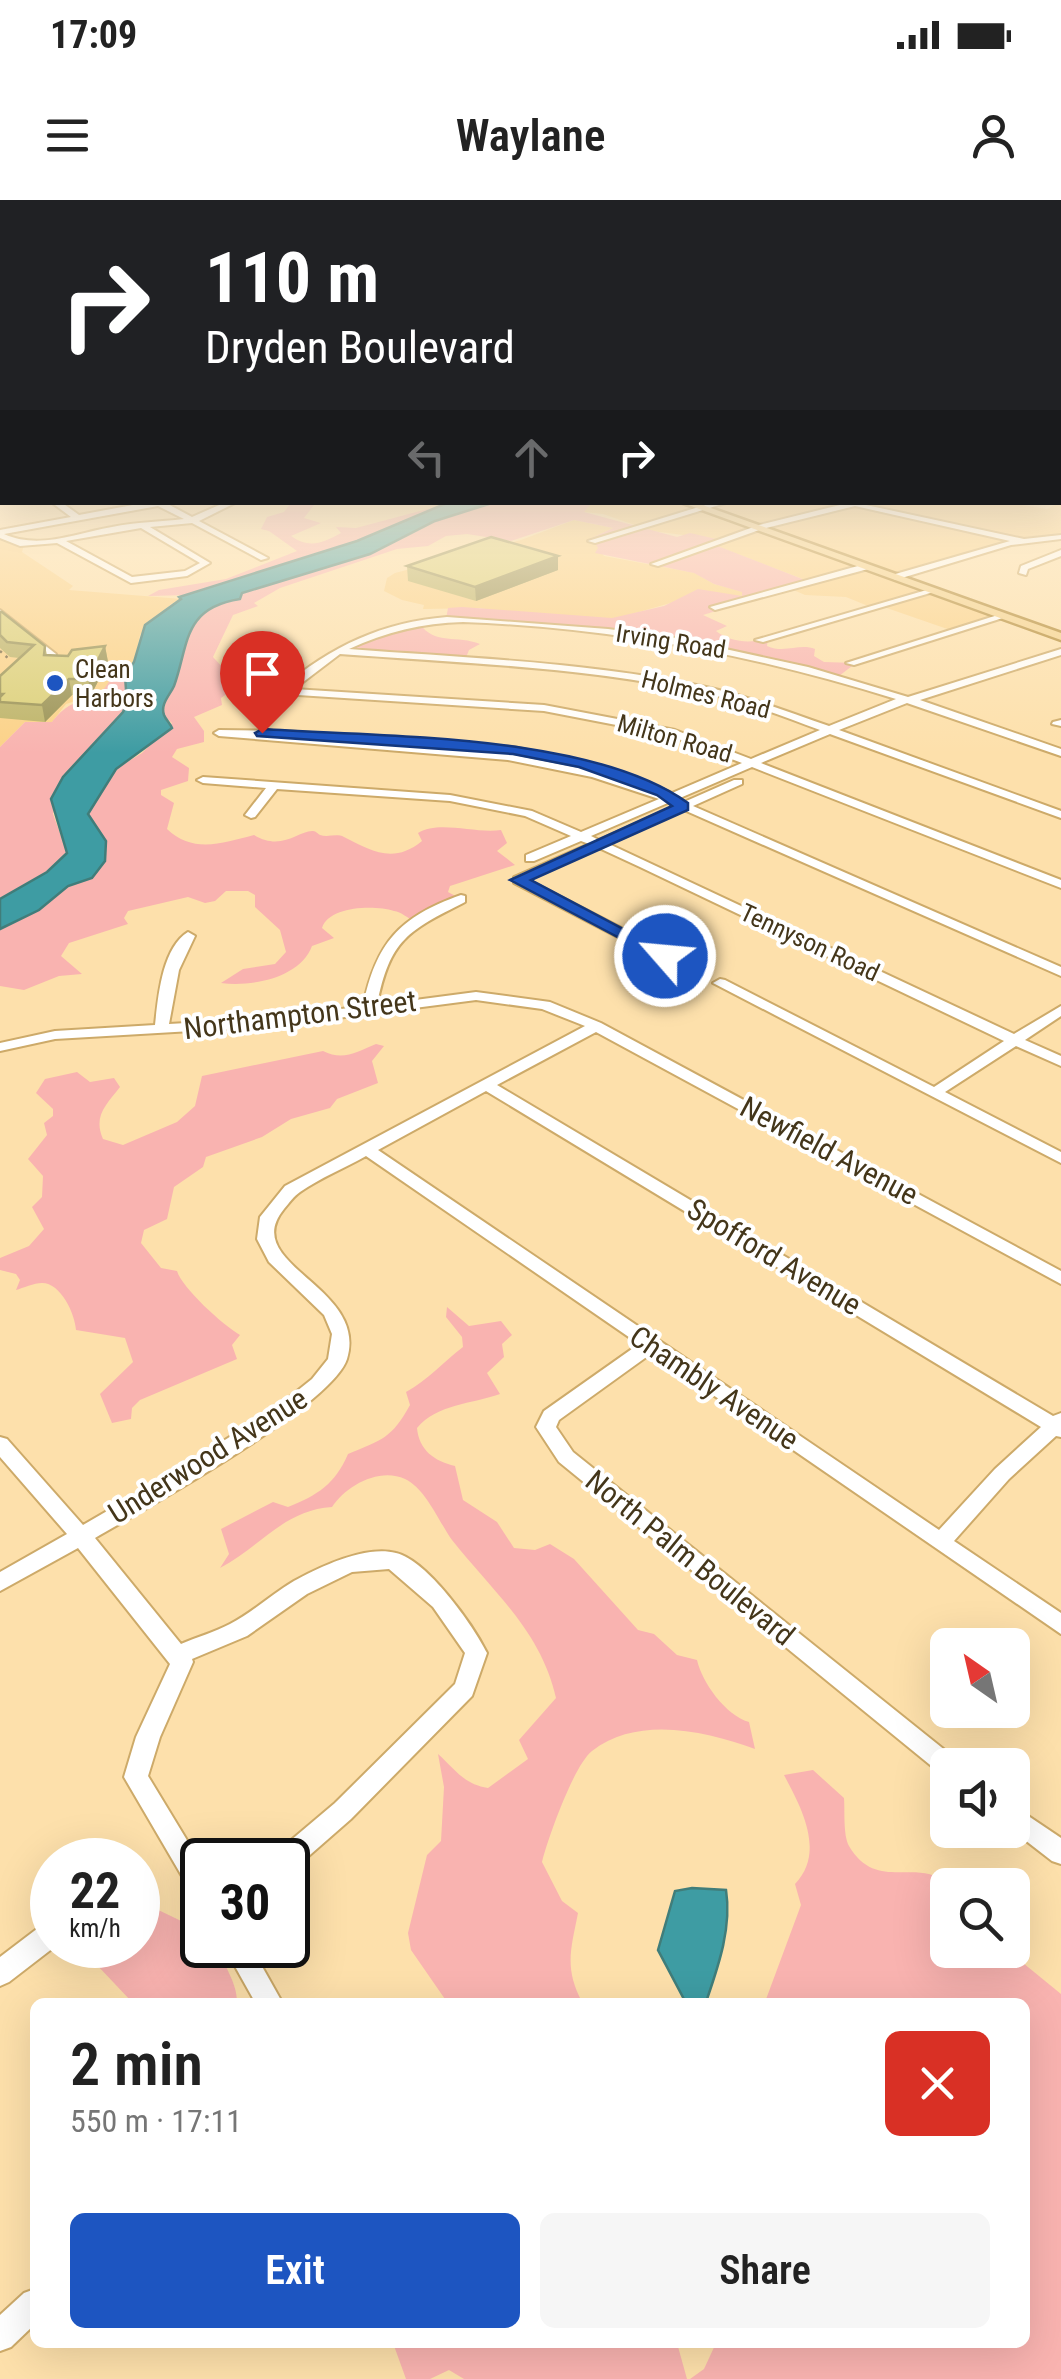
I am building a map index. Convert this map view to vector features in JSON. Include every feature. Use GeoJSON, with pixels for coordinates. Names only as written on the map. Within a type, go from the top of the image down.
{"type":"FeatureCollection","features":[{"type":"Feature","properties":{"kind":"main road"},"geometry":{"type":"LineString","coordinates":[[819,550],[1058,633]]}},
{"type":"Feature","properties":{"kind":"street"},"geometry":{"type":"LineString","coordinates":[[76,550],[131,580],[175,576],[206,563],[183,550]]}},
{"type":"Feature","properties":{"kind":"street"},"geometry":{"type":"LineString","coordinates":[[248,550],[264,558]]}},
{"type":"Feature","properties":{"kind":"street"},"geometry":{"type":"LineString","coordinates":[[656,564],[697,550]]}},
{"type":"Feature","properties":{"kind":"street"},"geometry":{"type":"LineString","coordinates":[[895,578],[997,550]]}},
{"type":"Feature","properties":{"kind":"street"},"geometry":{"type":"LineString","coordinates":[[1023,573],[1024,568],[1061,552]]}},
{"type":"Feature","properties":{"kind":"street"},"geometry":{"type":"LineString","coordinates":[[715,607],[864,567]]}},
{"type":"Feature","properties":{"kind":"street"},"geometry":{"type":"LineString","coordinates":[[760,640],[933,591]]}},
{"type":"Feature","properties":{"kind":"street"},"geometry":{"type":"LineString","coordinates":[[0,614],[53,656]]}},
{"type":"Feature","properties":{"kind":"street"},"geometry":{"type":"LineString","coordinates":[[851,663],[1004,616]]}},
{"type":"Feature","properties":{"kind":"street","name":"Irving Road"},"geometry":{"type":"LineString","coordinates":[[285,691],[334,651],[394,628],[441,620],[554,626],[742,652],[914,700],[1061,753]]}},
{"type":"Feature","properties":{"kind":"street","name":"Holmes Road"},"geometry":{"type":"LineString","coordinates":[[334,651],[531,664],[646,678],[758,704],[1061,816]]}},
{"type":"Feature","properties":{"kind":"street"},"geometry":{"type":"LineString","coordinates":[[530,858],[892,703],[914,700],[1061,652]]}},
{"type":"Feature","properties":{"kind":"street","name":"Milton Road"},"geometry":{"type":"LineString","coordinates":[[266,690],[574,712],[671,732],[1061,884]]}},
{"type":"Feature","properties":{"kind":"street"},"geometry":{"type":"LineString","coordinates":[[665,956],[518,880],[845,736],[906,708],[914,700]]}},
{"type":"Feature","properties":{"kind":"street"},"geometry":{"type":"LineString","coordinates":[[410,745],[218,736],[222,731],[241,732],[410,745],[521,755],[631,779],[683,806],[1061,972]]}},
{"type":"Feature","properties":{"kind":"street","name":"Tennyson Road"},"geometry":{"type":"LineString","coordinates":[[203,780],[450,798],[504,806],[583,836],[1061,1062]]}},
{"type":"Feature","properties":{"kind":"street"},"geometry":{"type":"LineString","coordinates":[[251,815],[273,786]]}},
{"type":"Feature","properties":{"kind":"street"},"geometry":{"type":"LineString","coordinates":[[370,1008],[376,972],[393,940],[407,928],[462,899]]}},
{"type":"Feature","properties":{"kind":"street"},"geometry":{"type":"LineString","coordinates":[[161,1030],[167,982],[174,958],[188,936]]}},
{"type":"Feature","properties":{"kind":"street"},"geometry":{"type":"LineString","coordinates":[[720,983],[1061,1158]]}},
{"type":"Feature","properties":{"kind":"street","name":"Northampton Street"},"geometry":{"type":"LineString","coordinates":[[0,1047],[54,1035],[276,1022],[445,998],[506,998],[567,1011],[596,1026]]}},
{"type":"Feature","properties":{"kind":"street"},"geometry":{"type":"LineString","coordinates":[[934,1093],[1061,1010]]}},
{"type":"Feature","properties":{"kind":"street","name":"Underwood Avenue"},"geometry":{"type":"LineString","coordinates":[[0,1582],[283,1414],[326,1380],[338,1359],[344,1335],[338,1317],[283,1268],[263,1238],[262,1224],[270,1209],[291,1190],[596,1026]]}},
{"type":"Feature","properties":{"kind":"street","name":"Newfield Avenue"},"geometry":{"type":"LineString","coordinates":[[596,1026],[1061,1278]]}},
{"type":"Feature","properties":{"kind":"street","name":"Spofford Avenue"},"geometry":{"type":"LineString","coordinates":[[486,1085],[1059,1425]]}},
{"type":"Feature","properties":{"kind":"street","name":"Chambly Avenue"},"geometry":{"type":"LineString","coordinates":[[367,1150],[1061,1625]]}},
{"type":"Feature","properties":{"kind":"street","name":"North Palm Boulevard"},"geometry":{"type":"LineString","coordinates":[[651,1345],[551,1416],[546,1427],[552,1440],[566,1458],[930,1751]]}},
{"type":"Feature","properties":{"kind":"street"},"geometry":{"type":"LineString","coordinates":[[940,1542],[1002,1474],[1059,1425]]}},
{"type":"Feature","properties":{"kind":"street"},"geometry":{"type":"LineString","coordinates":[[0,1444],[80,1535],[182,1662],[148,1737],[136,1778],[180,1851]]}},
{"type":"Feature","properties":{"kind":"street"},"geometry":{"type":"LineString","coordinates":[[177,1656],[239,1630],[300,1588],[349,1564],[393,1560],[429,1587],[464,1627],[476,1653],[464,1688],[310,1839]]}},
{"type":"Feature","properties":{"kind":"street"},"geometry":{"type":"LineString","coordinates":[[1030,1830],[1061,1853]]}},
{"type":"Feature","properties":{"kind":"street"},"geometry":{"type":"LineString","coordinates":[[0,1973],[30,1950]]}},
{"type":"Feature","properties":{"kind":"street"},"geometry":{"type":"LineString","coordinates":[[249,1968],[267,1998]]}},
{"type":"Feature","properties":{"kind":"street"},"geometry":{"type":"LineString","coordinates":[[0,2336],[30,2309]]}},
{"type":"Feature","properties":{"kind":"shaded area"},"geometry":{"type":"Polygon","coordinates":[[[0,550],[23,550],[73,586],[69,590],[182,599],[171,604],[140,635],[134,662],[112,675],[107,691],[66,704],[52,722],[25,722],[0,747],[0,550]]]}},
{"type":"Feature","properties":{"kind":"shaded area"},"geometry":{"type":"Polygon","coordinates":[[[331,550],[190,595],[148,596],[159,590],[226,579],[297,551],[331,550]]]}},
{"type":"Feature","properties":{"kind":"shaded area"},"geometry":{"type":"Polygon","coordinates":[[[395,550],[280,588],[254,603],[258,606],[233,615],[213,657],[224,669],[296,680],[286,690],[236,691],[221,698],[222,705],[194,717],[204,731],[204,742],[177,749],[172,757],[189,768],[188,781],[161,790],[161,795],[174,803],[167,829],[198,844],[254,835],[281,841],[313,831],[323,836],[341,836],[391,854],[422,841],[418,833],[427,829],[501,830],[507,843],[497,851],[515,865],[450,886],[448,892],[461,899],[415,922],[397,912],[375,908],[333,915],[322,928],[334,938],[312,946],[297,966],[274,978],[221,983],[243,969],[275,964],[286,952],[280,930],[255,907],[255,895],[248,891],[226,891],[215,901],[205,903],[188,897],[128,911],[124,918],[128,924],[69,943],[61,956],[82,974],[59,976],[24,990],[0,986],[0,929],[39,910],[67,886],[92,878],[106,841],[88,815],[116,769],[142,753],[172,723],[164,716],[165,704],[198,620],[220,604],[239,599],[242,593],[395,550]]]}},
{"type":"Feature","properties":{"kind":"shaded area"},"geometry":{"type":"Polygon","coordinates":[[[484,550],[600,550],[604,556],[695,573],[714,584],[743,592],[742,596],[674,602],[614,619],[513,614],[480,608],[423,609],[424,605],[384,591],[387,578],[484,550]]]}},
{"type":"Feature","properties":{"kind":"shaded area"},"geometry":{"type":"Polygon","coordinates":[[[597,550],[727,550],[810,582],[703,615],[727,626],[716,631],[734,640],[768,639],[767,646],[774,648],[815,649],[814,656],[824,662],[856,663],[839,676],[693,645],[446,619],[448,608],[462,607],[612,618],[664,606],[698,589],[742,596],[742,592],[694,573],[595,553],[597,550]]]}},
{"type":"Feature","properties":{"kind":"shaded area"},"geometry":{"type":"Polygon","coordinates":[[[726,550],[987,550],[897,577],[1004,616],[956,632],[881,606],[873,608],[846,597],[805,595],[789,588],[808,581],[726,550]]]}},
{"type":"Feature","properties":{"kind":"shaded area"},"geometry":{"type":"Polygon","coordinates":[[[420,624],[432,635],[480,644],[469,650],[465,660],[336,650],[370,635],[420,624]]]}},
{"type":"Feature","properties":{"kind":"shaded area"},"geometry":{"type":"Polygon","coordinates":[[[129,666],[123,712],[63,777],[53,814],[67,852],[47,872],[0,899],[0,747],[25,722],[52,722],[70,705],[100,693],[114,672],[129,666]]]}},
{"type":"Feature","properties":{"kind":"shaded area"},"geometry":{"type":"Polygon","coordinates":[[[376,1044],[384,1046],[372,1061],[378,1083],[337,1099],[330,1108],[291,1119],[262,1137],[206,1157],[203,1167],[174,1187],[167,1219],[144,1230],[141,1243],[161,1268],[177,1271],[204,1306],[240,1335],[232,1345],[237,1359],[140,1400],[132,1408],[131,1419],[112,1423],[100,1394],[133,1362],[125,1338],[76,1330],[70,1308],[55,1288],[42,1283],[16,1290],[20,1280],[16,1274],[0,1270],[0,1258],[29,1246],[44,1229],[32,1207],[42,1197],[43,1176],[28,1159],[47,1135],[44,1123],[53,1116],[53,1109],[36,1093],[45,1079],[77,1072],[90,1082],[114,1078],[120,1087],[102,1111],[99,1124],[103,1139],[123,1145],[177,1122],[195,1106],[202,1076],[323,1051],[350,1054],[376,1044]]]}},
{"type":"Feature","properties":{"kind":"shaded area"},"geometry":{"type":"Polygon","coordinates":[[[447,1307],[469,1326],[501,1321],[512,1335],[502,1344],[504,1357],[487,1373],[500,1394],[445,1409],[425,1420],[417,1428],[424,1448],[434,1458],[455,1466],[463,1500],[497,1522],[514,1548],[535,1550],[550,1544],[574,1559],[638,1630],[654,1634],[677,1655],[697,1660],[716,1697],[749,1722],[755,1749],[694,1732],[651,1730],[610,1740],[585,1759],[562,1803],[542,1862],[562,1901],[578,1913],[571,1968],[580,1998],[444,1998],[411,1950],[408,1933],[427,1855],[441,1841],[444,1787],[438,1754],[466,1779],[488,1788],[528,1759],[519,1740],[556,1698],[549,1674],[527,1632],[452,1540],[419,1490],[395,1476],[374,1477],[346,1492],[332,1507],[286,1522],[220,1568],[229,1554],[221,1529],[273,1502],[288,1507],[317,1493],[331,1481],[348,1454],[378,1441],[398,1425],[410,1405],[406,1392],[463,1347],[462,1337],[446,1317],[447,1307]]]}},
{"type":"Feature","properties":{"kind":"shaded area"},"geometry":{"type":"Polygon","coordinates":[[[813,1770],[844,1798],[847,1841],[860,1860],[885,1872],[930,1875],[930,1968],[1029,1968],[1061,1994],[1061,2379],[690,2379],[704,2369],[714,2348],[1030,2348],[1030,1998],[766,1998],[801,1905],[795,1884],[809,1858],[810,1844],[784,1775],[813,1770]]]}},
{"type":"Feature","properties":{"kind":"shaded area"},"geometry":{"type":"Polygon","coordinates":[[[160,1911],[180,1920],[180,1968],[227,1968],[236,1998],[128,1998],[100,1968],[160,1968],[160,1911]]]}},
{"type":"Feature","properties":{"kind":"shaded area"},"geometry":{"type":"Polygon","coordinates":[[[395,2348],[678,2348],[687,2379],[464,2379],[449,2370],[430,2379],[406,2379],[395,2348]]]}},
{"type":"Feature","properties":{"kind":"water"},"geometry":{"type":"Polygon","coordinates":[[[329,550],[378,550],[242,593],[240,599],[207,611],[198,620],[163,707],[172,728],[116,769],[88,814],[106,841],[105,861],[92,878],[68,886],[39,910],[0,929],[0,899],[47,872],[67,853],[51,799],[63,777],[123,712],[127,703],[125,676],[134,662],[145,625],[179,597],[329,550]]]}},
{"type":"Feature","properties":{"kind":"water"},"geometry":{"type":"Polygon","coordinates":[[[726,1890],[725,1933],[707,1998],[683,1998],[658,1950],[675,1891],[726,1890]]]}},
{"type":"Feature","properties":{"kind":"building"},"geometry":{"type":"Polygon","coordinates":[[[454,550],[536,550],[558,556],[475,587],[407,566],[454,550]]]}},
{"type":"Feature","properties":{"kind":"building"},"geometry":{"type":"Polygon","coordinates":[[[0,612],[45,646],[44,655],[68,656],[72,650],[105,646],[88,679],[69,679],[42,705],[0,702],[0,676],[34,645],[7,642],[0,635],[0,612]]]}},
{"type":"Feature","properties":{"kind":"railway"},"geometry":{"type":"LineString","coordinates":[[0,651],[9,659]]}},
{"type":"Feature","properties":{"kind":"place","name":"Clean Harbors"},"geometry":{"type":"Point","coordinates":[55,683]}},
{"type":"Feature","properties":{"kind":"route"},"geometry":{"type":"LineString","coordinates":[[262,733],[486,746],[582,764],[662,792],[683,806],[518,880],[665,956]]}}]}
